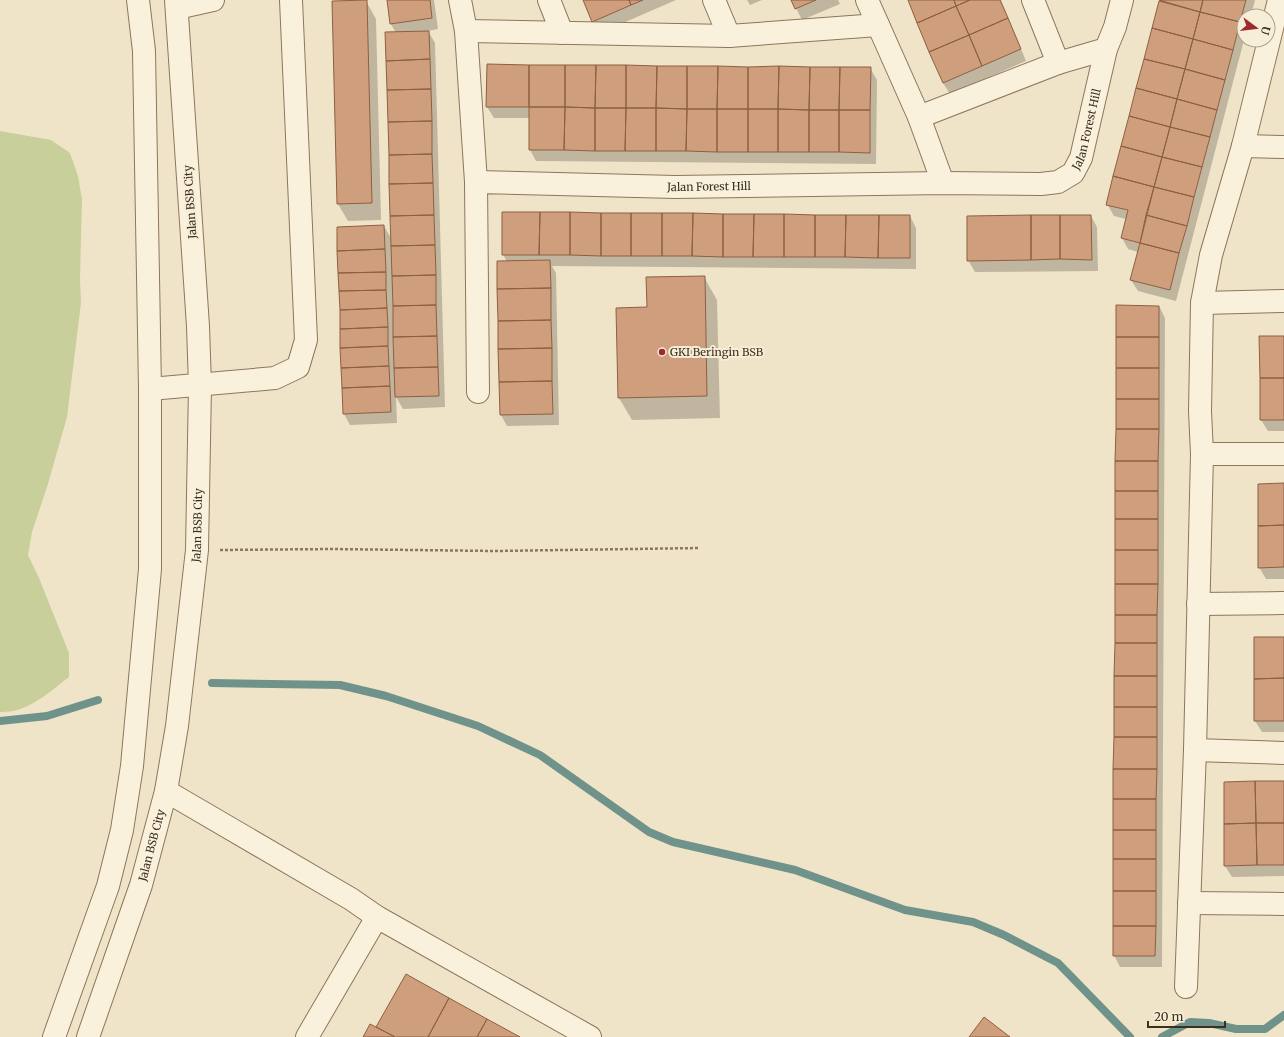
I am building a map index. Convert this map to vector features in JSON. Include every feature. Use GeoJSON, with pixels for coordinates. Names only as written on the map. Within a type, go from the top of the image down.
{"type":"FeatureCollection","features":[{"type":"Feature","properties":{"kind":"street"},"geometry":{"type":"LineString","coordinates":[[54,1037],[108,886],[122,830],[131,773],[150,569],[150,389],[144,52],[138,0]]}},
{"type":"Feature","properties":{"kind":"street"},"geometry":{"type":"LineString","coordinates":[[177,4],[213,0]]}},
{"type":"Feature","properties":{"kind":"street"},"geometry":{"type":"LineString","coordinates":[[150,389],[200,386],[275,378],[298,367],[306,340],[291,0]]}},
{"type":"Feature","properties":{"kind":"street"},"geometry":{"type":"LineString","coordinates":[[460,0],[466,31],[476,182],[478,392]]}},
{"type":"Feature","properties":{"kind":"street"},"geometry":{"type":"LineString","coordinates":[[549,0],[562,33]]}},
{"type":"Feature","properties":{"kind":"street"},"geometry":{"type":"LineString","coordinates":[[714,0],[729,36]]}},
{"type":"Feature","properties":{"kind":"street"},"geometry":{"type":"LineString","coordinates":[[867,0],[919,117],[943,183]]}},
{"type":"Feature","properties":{"kind":"street"},"geometry":{"type":"LineString","coordinates":[[1033,0],[1058,63]]}},
{"type":"Feature","properties":{"kind":"street","name":"Jalan Forest Hill"},"geometry":{"type":"LineString","coordinates":[[476,182],[675,187],[943,183],[1040,184],[1058,182],[1073,173],[1080,158],[1106,49],[1115,27],[1122,0]]}},
{"type":"Feature","properties":{"kind":"street"},"geometry":{"type":"LineString","coordinates":[[1186,988],[1195,750],[1202,454],[1200,411],[1202,303],[1211,255],[1243,146],[1281,1]]}},
{"type":"Feature","properties":{"kind":"street","name":"Jalan BSB City"},"geometry":{"type":"LineString","coordinates":[[88,1037],[141,885],[166,791],[177,726],[197,550],[200,386],[198,326],[177,4]]}},
{"type":"Feature","properties":{"kind":"street"},"geometry":{"type":"LineString","coordinates":[[466,31],[729,36],[878,25]]}},
{"type":"Feature","properties":{"kind":"street"},"geometry":{"type":"LineString","coordinates":[[919,117],[1058,63],[1106,49]]}},
{"type":"Feature","properties":{"kind":"street"},"geometry":{"type":"LineString","coordinates":[[1243,146],[1284,147]]}},
{"type":"Feature","properties":{"kind":"street"},"geometry":{"type":"LineString","coordinates":[[1202,303],[1284,302]]}},
{"type":"Feature","properties":{"kind":"street"},"geometry":{"type":"LineString","coordinates":[[1202,454],[1284,454]]}},
{"type":"Feature","properties":{"kind":"street"},"geometry":{"type":"LineString","coordinates":[[1198,604],[1284,603]]}},
{"type":"Feature","properties":{"kind":"street"},"geometry":{"type":"LineString","coordinates":[[1195,750],[1284,753]]}},
{"type":"Feature","properties":{"kind":"street"},"geometry":{"type":"LineString","coordinates":[[166,791],[351,899],[377,917],[590,1037]]}},
{"type":"Feature","properties":{"kind":"street"},"geometry":{"type":"LineString","coordinates":[[1189,903],[1284,904]]}},
{"type":"Feature","properties":{"kind":"street"},"geometry":{"type":"LineString","coordinates":[[308,1037],[377,917]]}},
{"type":"Feature","properties":{"kind":"path"},"geometry":{"type":"LineString","coordinates":[[197,550],[332,549],[495,551],[700,548]]}},
{"type":"Feature","properties":{"kind":"green space"},"geometry":{"type":"Polygon","coordinates":[[[0,131],[51,140],[70,153],[78,176],[82,199],[80,279],[81,303],[67,417],[47,487],[32,532],[28,555],[39,578],[69,653],[69,677],[29,706],[0,712],[0,131]]]}},
{"type":"Feature","properties":{"kind":"building"},"geometry":{"type":"Polygon","coordinates":[[[367,0],[372,203],[337,204],[332,1],[367,0]]]}},
{"type":"Feature","properties":{"kind":"building"},"geometry":{"type":"Polygon","coordinates":[[[387,0],[430,0],[432,18],[390,24],[387,0]]]}},
{"type":"Feature","properties":{"kind":"building"},"geometry":{"type":"Polygon","coordinates":[[[583,0],[629,0],[631,5],[592,22],[583,0]]]}},
{"type":"Feature","properties":{"kind":"building"},"geometry":{"type":"Polygon","coordinates":[[[629,0],[643,0],[631,5],[629,0]]]}},
{"type":"Feature","properties":{"kind":"building"},"geometry":{"type":"Polygon","coordinates":[[[791,0],[816,0],[795,9],[791,0]]]}},
{"type":"Feature","properties":{"kind":"building"},"geometry":{"type":"Polygon","coordinates":[[[908,0],[954,0],[956,6],[917,23],[908,0]]]}},
{"type":"Feature","properties":{"kind":"building"},"geometry":{"type":"Polygon","coordinates":[[[954,0],[970,0],[956,6],[954,0]]]}},
{"type":"Feature","properties":{"kind":"building"},"geometry":{"type":"Polygon","coordinates":[[[970,0],[1000,0],[1008,18],[969,35],[956,6],[970,0]]]}},
{"type":"Feature","properties":{"kind":"building"},"geometry":{"type":"Polygon","coordinates":[[[1159,0],[1203,0],[1200,12],[1159,0]]]}},
{"type":"Feature","properties":{"kind":"building"},"geometry":{"type":"Polygon","coordinates":[[[1203,0],[1246,0],[1244,8],[1236,8],[1236,21],[1200,12],[1203,0]]]}},
{"type":"Feature","properties":{"kind":"building"},"geometry":{"type":"Polygon","coordinates":[[[1159,1],[1200,12],[1193,39],[1152,28],[1159,1]]]}},
{"type":"Feature","properties":{"kind":"building"},"geometry":{"type":"Polygon","coordinates":[[[956,6],[969,35],[929,52],[917,23],[956,6]]]}},
{"type":"Feature","properties":{"kind":"building"},"geometry":{"type":"Polygon","coordinates":[[[1200,12],[1236,21],[1236,38],[1233,50],[1193,39],[1200,12]]]}},
{"type":"Feature","properties":{"kind":"building"},"geometry":{"type":"Polygon","coordinates":[[[1008,18],[1021,49],[982,66],[969,35],[1008,18]]]}},
{"type":"Feature","properties":{"kind":"building"},"geometry":{"type":"Polygon","coordinates":[[[1152,28],[1193,39],[1185,69],[1144,59],[1152,28]]]}},
{"type":"Feature","properties":{"kind":"building"},"geometry":{"type":"Polygon","coordinates":[[[429,31],[430,59],[386,61],[385,32],[429,31]]]}},
{"type":"Feature","properties":{"kind":"building"},"geometry":{"type":"Polygon","coordinates":[[[969,35],[982,66],[943,83],[929,52],[969,35]]]}},
{"type":"Feature","properties":{"kind":"building"},"geometry":{"type":"Polygon","coordinates":[[[1193,39],[1233,50],[1225,80],[1185,69],[1193,39]]]}},
{"type":"Feature","properties":{"kind":"building"},"geometry":{"type":"Polygon","coordinates":[[[430,59],[431,89],[387,90],[386,61],[430,59]]]}},
{"type":"Feature","properties":{"kind":"building"},"geometry":{"type":"Polygon","coordinates":[[[1144,59],[1185,69],[1177,99],[1136,88],[1144,59]]]}},
{"type":"Feature","properties":{"kind":"building"},"geometry":{"type":"Polygon","coordinates":[[[487,64],[529,65],[529,107],[486,107],[487,64]]]}},
{"type":"Feature","properties":{"kind":"building"},"geometry":{"type":"Polygon","coordinates":[[[529,65],[565,65],[565,107],[529,107],[529,65]]]}},
{"type":"Feature","properties":{"kind":"building"},"geometry":{"type":"Polygon","coordinates":[[[565,65],[596,65],[595,108],[565,107],[565,65]]]}},
{"type":"Feature","properties":{"kind":"building"},"geometry":{"type":"Polygon","coordinates":[[[596,65],[626,65],[626,108],[595,108],[596,65]]]}},
{"type":"Feature","properties":{"kind":"building"},"geometry":{"type":"Polygon","coordinates":[[[626,65],[657,66],[656,108],[626,108],[626,65]]]}},
{"type":"Feature","properties":{"kind":"building"},"geometry":{"type":"Polygon","coordinates":[[[657,66],[687,66],[687,109],[656,108],[657,66]]]}},
{"type":"Feature","properties":{"kind":"building"},"geometry":{"type":"Polygon","coordinates":[[[687,66],[718,66],[717,109],[687,109],[687,66]]]}},
{"type":"Feature","properties":{"kind":"building"},"geometry":{"type":"Polygon","coordinates":[[[718,66],[748,67],[748,109],[717,109],[718,66]]]}},
{"type":"Feature","properties":{"kind":"building"},"geometry":{"type":"Polygon","coordinates":[[[779,66],[778,109],[748,109],[748,67],[779,66]]]}},
{"type":"Feature","properties":{"kind":"building"},"geometry":{"type":"Polygon","coordinates":[[[779,66],[810,67],[809,110],[778,109],[779,66]]]}},
{"type":"Feature","properties":{"kind":"building"},"geometry":{"type":"Polygon","coordinates":[[[810,67],[840,67],[839,110],[809,110],[810,67]]]}},
{"type":"Feature","properties":{"kind":"building"},"geometry":{"type":"Polygon","coordinates":[[[840,67],[871,67],[870,110],[839,110],[840,67]]]}},
{"type":"Feature","properties":{"kind":"building"},"geometry":{"type":"Polygon","coordinates":[[[1185,69],[1225,80],[1217,110],[1177,99],[1185,69]]]}},
{"type":"Feature","properties":{"kind":"building"},"geometry":{"type":"Polygon","coordinates":[[[1136,88],[1177,99],[1170,127],[1129,116],[1136,88]]]}},
{"type":"Feature","properties":{"kind":"building"},"geometry":{"type":"Polygon","coordinates":[[[431,89],[432,121],[388,122],[387,90],[431,89]]]}},
{"type":"Feature","properties":{"kind":"building"},"geometry":{"type":"Polygon","coordinates":[[[1177,99],[1217,110],[1210,137],[1170,127],[1177,99]]]}},
{"type":"Feature","properties":{"kind":"building"},"geometry":{"type":"Polygon","coordinates":[[[529,107],[565,107],[564,150],[529,150],[529,107]]]}},
{"type":"Feature","properties":{"kind":"building"},"geometry":{"type":"Polygon","coordinates":[[[565,107],[595,108],[595,151],[564,150],[565,107]]]}},
{"type":"Feature","properties":{"kind":"building"},"geometry":{"type":"Polygon","coordinates":[[[595,108],[626,108],[625,151],[595,151],[595,108]]]}},
{"type":"Feature","properties":{"kind":"building"},"geometry":{"type":"Polygon","coordinates":[[[626,108],[656,108],[656,151],[625,151],[626,108]]]}},
{"type":"Feature","properties":{"kind":"building"},"geometry":{"type":"Polygon","coordinates":[[[656,108],[687,109],[686,151],[656,151],[656,108]]]}},
{"type":"Feature","properties":{"kind":"building"},"geometry":{"type":"Polygon","coordinates":[[[687,109],[717,109],[717,152],[686,151],[687,109]]]}},
{"type":"Feature","properties":{"kind":"building"},"geometry":{"type":"Polygon","coordinates":[[[717,109],[748,109],[748,152],[717,152],[717,109]]]}},
{"type":"Feature","properties":{"kind":"building"},"geometry":{"type":"Polygon","coordinates":[[[748,109],[778,109],[778,152],[748,152],[748,109]]]}},
{"type":"Feature","properties":{"kind":"building"},"geometry":{"type":"Polygon","coordinates":[[[778,109],[809,110],[809,152],[778,152],[778,109]]]}},
{"type":"Feature","properties":{"kind":"building"},"geometry":{"type":"Polygon","coordinates":[[[809,110],[839,110],[839,152],[809,152],[809,110]]]}},
{"type":"Feature","properties":{"kind":"building"},"geometry":{"type":"Polygon","coordinates":[[[839,110],[870,110],[870,153],[839,152],[839,110]]]}},
{"type":"Feature","properties":{"kind":"building"},"geometry":{"type":"Polygon","coordinates":[[[1129,116],[1170,127],[1162,157],[1121,146],[1129,116]]]}},
{"type":"Feature","properties":{"kind":"building"},"geometry":{"type":"Polygon","coordinates":[[[432,121],[432,154],[389,155],[388,122],[432,121]]]}},
{"type":"Feature","properties":{"kind":"building"},"geometry":{"type":"Polygon","coordinates":[[[1170,127],[1210,137],[1202,167],[1162,157],[1170,127]]]}},
{"type":"Feature","properties":{"kind":"building"},"geometry":{"type":"Polygon","coordinates":[[[1121,146],[1162,157],[1154,187],[1113,176],[1121,146]]]}},
{"type":"Feature","properties":{"kind":"building"},"geometry":{"type":"Polygon","coordinates":[[[432,154],[433,183],[389,184],[389,155],[432,154]]]}},
{"type":"Feature","properties":{"kind":"building"},"geometry":{"type":"Polygon","coordinates":[[[1162,157],[1202,167],[1194,197],[1154,187],[1162,157]]]}},
{"type":"Feature","properties":{"kind":"building"},"geometry":{"type":"Polygon","coordinates":[[[1113,176],[1154,187],[1140,243],[1121,238],[1128,210],[1106,205],[1113,176]]]}},
{"type":"Feature","properties":{"kind":"building"},"geometry":{"type":"Polygon","coordinates":[[[433,183],[434,215],[390,216],[389,184],[433,183]]]}},
{"type":"Feature","properties":{"kind":"building"},"geometry":{"type":"Polygon","coordinates":[[[1154,187],[1194,197],[1187,226],[1146,215],[1154,187]]]}},
{"type":"Feature","properties":{"kind":"building"},"geometry":{"type":"Polygon","coordinates":[[[502,212],[540,212],[539,255],[502,255],[502,212]]]}},
{"type":"Feature","properties":{"kind":"building"},"geometry":{"type":"Polygon","coordinates":[[[540,212],[570,212],[570,255],[539,255],[540,212]]]}},
{"type":"Feature","properties":{"kind":"building"},"geometry":{"type":"Polygon","coordinates":[[[570,212],[601,213],[601,256],[570,255],[570,212]]]}},
{"type":"Feature","properties":{"kind":"building"},"geometry":{"type":"Polygon","coordinates":[[[601,213],[631,213],[631,256],[601,256],[601,213]]]}},
{"type":"Feature","properties":{"kind":"building"},"geometry":{"type":"Polygon","coordinates":[[[631,213],[662,213],[662,256],[631,256],[631,213]]]}},
{"type":"Feature","properties":{"kind":"building"},"geometry":{"type":"Polygon","coordinates":[[[662,213],[693,213],[692,256],[662,256],[662,213]]]}},
{"type":"Feature","properties":{"kind":"building"},"geometry":{"type":"Polygon","coordinates":[[[693,213],[723,214],[723,257],[692,256],[693,213]]]}},
{"type":"Feature","properties":{"kind":"building"},"geometry":{"type":"Polygon","coordinates":[[[723,214],[754,214],[753,257],[723,257],[723,214]]]}},
{"type":"Feature","properties":{"kind":"building"},"geometry":{"type":"Polygon","coordinates":[[[754,214],[784,214],[784,257],[753,257],[754,214]]]}},
{"type":"Feature","properties":{"kind":"building"},"geometry":{"type":"Polygon","coordinates":[[[784,214],[815,215],[815,257],[784,257],[784,214]]]}},
{"type":"Feature","properties":{"kind":"building"},"geometry":{"type":"Polygon","coordinates":[[[434,215],[435,245],[391,246],[390,216],[434,215]]]}},
{"type":"Feature","properties":{"kind":"building"},"geometry":{"type":"Polygon","coordinates":[[[815,215],[846,215],[845,257],[815,257],[815,215]]]}},
{"type":"Feature","properties":{"kind":"building"},"geometry":{"type":"Polygon","coordinates":[[[846,215],[879,215],[878,258],[845,257],[846,215]]]}},
{"type":"Feature","properties":{"kind":"building"},"geometry":{"type":"Polygon","coordinates":[[[879,215],[910,215],[910,258],[878,258],[879,215]]]}},
{"type":"Feature","properties":{"kind":"building"},"geometry":{"type":"Polygon","coordinates":[[[1031,215],[1060,215],[1060,259],[1031,260],[1031,215]]]}},
{"type":"Feature","properties":{"kind":"building"},"geometry":{"type":"Polygon","coordinates":[[[1031,215],[1031,260],[967,261],[967,216],[1031,215]]]}},
{"type":"Feature","properties":{"kind":"building"},"geometry":{"type":"Polygon","coordinates":[[[1060,215],[1091,215],[1092,260],[1060,259],[1060,215]]]}},
{"type":"Feature","properties":{"kind":"building"},"geometry":{"type":"Polygon","coordinates":[[[1146,215],[1187,226],[1179,253],[1140,243],[1146,215]]]}},
{"type":"Feature","properties":{"kind":"building"},"geometry":{"type":"Polygon","coordinates":[[[384,225],[385,249],[337,251],[337,227],[384,225]]]}},
{"type":"Feature","properties":{"kind":"building"},"geometry":{"type":"Polygon","coordinates":[[[1140,243],[1179,253],[1170,290],[1130,280],[1140,243]]]}},
{"type":"Feature","properties":{"kind":"building"},"geometry":{"type":"Polygon","coordinates":[[[435,245],[436,275],[392,276],[391,246],[435,245]]]}},
{"type":"Feature","properties":{"kind":"building"},"geometry":{"type":"Polygon","coordinates":[[[385,249],[386,272],[338,273],[337,251],[385,249]]]}},
{"type":"Feature","properties":{"kind":"building"},"geometry":{"type":"Polygon","coordinates":[[[550,260],[551,288],[497,289],[497,261],[550,260]]]}},
{"type":"Feature","properties":{"kind":"building"},"geometry":{"type":"Polygon","coordinates":[[[386,272],[386,290],[339,291],[338,273],[386,272]]]}},
{"type":"Feature","properties":{"kind":"building"},"geometry":{"type":"Polygon","coordinates":[[[436,275],[436,305],[393,306],[392,276],[436,275]]]}},
{"type":"Feature","properties":{"kind":"building","name":"GKI Beringin BSB"},"geometry":{"type":"Polygon","coordinates":[[[705,276],[707,396],[618,398],[616,308],[647,307],[646,277],[705,276]]]}},
{"type":"Feature","properties":{"kind":"building"},"geometry":{"type":"Polygon","coordinates":[[[551,288],[551,320],[498,321],[497,289],[551,288]]]}},
{"type":"Feature","properties":{"kind":"building"},"geometry":{"type":"Polygon","coordinates":[[[386,290],[387,308],[340,310],[339,291],[386,290]]]}},
{"type":"Feature","properties":{"kind":"building"},"geometry":{"type":"Polygon","coordinates":[[[436,305],[437,336],[393,337],[393,306],[436,305]]]}},
{"type":"Feature","properties":{"kind":"building"},"geometry":{"type":"Polygon","coordinates":[[[1116,305],[1159,306],[1159,337],[1116,337],[1116,305]]]}},
{"type":"Feature","properties":{"kind":"building"},"geometry":{"type":"Polygon","coordinates":[[[387,308],[388,327],[340,329],[340,310],[387,308]]]}},
{"type":"Feature","properties":{"kind":"building"},"geometry":{"type":"Polygon","coordinates":[[[551,320],[552,348],[498,349],[498,321],[551,320]]]}},
{"type":"Feature","properties":{"kind":"building"},"geometry":{"type":"Polygon","coordinates":[[[388,327],[388,346],[340,348],[340,329],[388,327]]]}},
{"type":"Feature","properties":{"kind":"building"},"geometry":{"type":"Polygon","coordinates":[[[437,336],[438,367],[394,368],[393,337],[437,336]]]}},
{"type":"Feature","properties":{"kind":"building"},"geometry":{"type":"Polygon","coordinates":[[[1259,336],[1284,336],[1284,378],[1260,378],[1259,336]]]}},
{"type":"Feature","properties":{"kind":"building"},"geometry":{"type":"Polygon","coordinates":[[[1116,337],[1159,337],[1159,368],[1116,368],[1116,337]]]}},
{"type":"Feature","properties":{"kind":"building"},"geometry":{"type":"Polygon","coordinates":[[[388,346],[389,366],[341,368],[340,348],[388,346]]]}},
{"type":"Feature","properties":{"kind":"building"},"geometry":{"type":"Polygon","coordinates":[[[552,348],[552,381],[499,382],[498,349],[552,348]]]}},
{"type":"Feature","properties":{"kind":"building"},"geometry":{"type":"Polygon","coordinates":[[[389,366],[390,386],[342,388],[341,368],[389,366]]]}},
{"type":"Feature","properties":{"kind":"building"},"geometry":{"type":"Polygon","coordinates":[[[438,367],[439,396],[395,397],[394,368],[438,367]]]}},
{"type":"Feature","properties":{"kind":"building"},"geometry":{"type":"Polygon","coordinates":[[[1116,368],[1159,368],[1159,399],[1116,399],[1116,368]]]}},
{"type":"Feature","properties":{"kind":"building"},"geometry":{"type":"Polygon","coordinates":[[[1260,378],[1284,378],[1284,420],[1260,420],[1260,378]]]}},
{"type":"Feature","properties":{"kind":"building"},"geometry":{"type":"Polygon","coordinates":[[[552,381],[553,414],[500,415],[499,382],[552,381]]]}},
{"type":"Feature","properties":{"kind":"building"},"geometry":{"type":"Polygon","coordinates":[[[390,386],[391,412],[343,414],[342,388],[390,386]]]}},
{"type":"Feature","properties":{"kind":"building"},"geometry":{"type":"Polygon","coordinates":[[[1116,399],[1159,399],[1159,429],[1116,429],[1116,399]]]}},
{"type":"Feature","properties":{"kind":"building"},"geometry":{"type":"Polygon","coordinates":[[[1116,429],[1159,429],[1158,461],[1115,461],[1116,429]]]}},
{"type":"Feature","properties":{"kind":"building"},"geometry":{"type":"Polygon","coordinates":[[[1115,461],[1158,461],[1158,491],[1115,491],[1115,461]]]}},
{"type":"Feature","properties":{"kind":"building"},"geometry":{"type":"Polygon","coordinates":[[[1284,483],[1284,525],[1258,526],[1258,484],[1284,483]]]}},
{"type":"Feature","properties":{"kind":"building"},"geometry":{"type":"Polygon","coordinates":[[[1115,491],[1158,491],[1158,519],[1115,519],[1115,491]]]}},
{"type":"Feature","properties":{"kind":"building"},"geometry":{"type":"Polygon","coordinates":[[[1115,519],[1158,519],[1158,550],[1115,550],[1115,519]]]}},
{"type":"Feature","properties":{"kind":"building"},"geometry":{"type":"Polygon","coordinates":[[[1284,525],[1284,567],[1258,568],[1258,526],[1284,525]]]}},
{"type":"Feature","properties":{"kind":"building"},"geometry":{"type":"Polygon","coordinates":[[[1115,550],[1158,550],[1158,584],[1115,584],[1115,550]]]}},
{"type":"Feature","properties":{"kind":"building"},"geometry":{"type":"Polygon","coordinates":[[[1115,584],[1158,584],[1157,615],[1115,615],[1115,584]]]}},
{"type":"Feature","properties":{"kind":"building"},"geometry":{"type":"Polygon","coordinates":[[[1115,615],[1157,615],[1157,643],[1115,643],[1115,615]]]}},
{"type":"Feature","properties":{"kind":"building"},"geometry":{"type":"Polygon","coordinates":[[[1254,637],[1284,637],[1284,678],[1254,679],[1254,637]]]}},
{"type":"Feature","properties":{"kind":"building"},"geometry":{"type":"Polygon","coordinates":[[[1115,643],[1157,643],[1157,676],[1114,676],[1115,643]]]}},
{"type":"Feature","properties":{"kind":"building"},"geometry":{"type":"Polygon","coordinates":[[[1114,676],[1157,676],[1157,707],[1114,707],[1114,676]]]}},
{"type":"Feature","properties":{"kind":"building"},"geometry":{"type":"Polygon","coordinates":[[[1284,678],[1284,721],[1254,721],[1254,679],[1284,678]]]}},
{"type":"Feature","properties":{"kind":"building"},"geometry":{"type":"Polygon","coordinates":[[[1114,707],[1157,707],[1157,737],[1114,737],[1114,707]]]}},
{"type":"Feature","properties":{"kind":"building"},"geometry":{"type":"Polygon","coordinates":[[[1114,737],[1157,737],[1157,769],[1113,769],[1114,737]]]}},
{"type":"Feature","properties":{"kind":"building"},"geometry":{"type":"Polygon","coordinates":[[[1113,769],[1157,769],[1156,799],[1113,799],[1113,769]]]}},
{"type":"Feature","properties":{"kind":"building"},"geometry":{"type":"Polygon","coordinates":[[[1255,781],[1284,781],[1284,823],[1256,823],[1255,781]]]}},
{"type":"Feature","properties":{"kind":"building"},"geometry":{"type":"Polygon","coordinates":[[[1255,781],[1256,823],[1224,824],[1224,782],[1255,781]]]}},
{"type":"Feature","properties":{"kind":"building"},"geometry":{"type":"Polygon","coordinates":[[[1113,799],[1156,799],[1156,830],[1113,830],[1113,799]]]}},
{"type":"Feature","properties":{"kind":"building"},"geometry":{"type":"Polygon","coordinates":[[[1256,823],[1257,865],[1224,866],[1224,824],[1256,823]]]}},
{"type":"Feature","properties":{"kind":"building"},"geometry":{"type":"Polygon","coordinates":[[[1256,823],[1284,823],[1284,865],[1257,865],[1256,823]]]}},
{"type":"Feature","properties":{"kind":"building"},"geometry":{"type":"Polygon","coordinates":[[[1113,830],[1156,830],[1156,859],[1113,859],[1113,830]]]}},
{"type":"Feature","properties":{"kind":"building"},"geometry":{"type":"Polygon","coordinates":[[[1113,859],[1156,859],[1156,891],[1113,891],[1113,859]]]}},
{"type":"Feature","properties":{"kind":"building"},"geometry":{"type":"Polygon","coordinates":[[[1113,891],[1156,891],[1156,926],[1113,926],[1113,891]]]}},
{"type":"Feature","properties":{"kind":"building"},"geometry":{"type":"Polygon","coordinates":[[[1113,926],[1156,926],[1155,956],[1113,956],[1113,926]]]}},
{"type":"Feature","properties":{"kind":"building"},"geometry":{"type":"Polygon","coordinates":[[[406,974],[449,998],[428,1037],[395,1037],[376,1027],[406,974]]]}},
{"type":"Feature","properties":{"kind":"building"},"geometry":{"type":"Polygon","coordinates":[[[449,998],[487,1019],[477,1037],[428,1037],[449,998]]]}},
{"type":"Feature","properties":{"kind":"building"},"geometry":{"type":"Polygon","coordinates":[[[984,1017],[1010,1037],[969,1037],[984,1017]]]}},
{"type":"Feature","properties":{"kind":"building"},"geometry":{"type":"Polygon","coordinates":[[[487,1019],[520,1037],[477,1037],[487,1019]]]}},
{"type":"Feature","properties":{"kind":"building"},"geometry":{"type":"Polygon","coordinates":[[[370,1024],[376,1027],[395,1037],[363,1037],[370,1024]]]}},
{"type":"Feature","properties":{"kind":"waterway"},"geometry":{"type":"LineString","coordinates":[[212,683],[340,685],[386,696],[478,726],[540,755],[649,832],[673,842],[795,870],[905,910],[973,922],[1004,935],[1058,963],[1130,1037]]}},
{"type":"Feature","properties":{"kind":"waterway"},"geometry":{"type":"LineString","coordinates":[[0,721],[47,716],[98,700]]}},
{"type":"Feature","properties":{"kind":"waterway"},"geometry":{"type":"LineString","coordinates":[[1162,1037],[1190,1022],[1209,1023],[1236,1029],[1265,1029],[1284,1015]]}},
{"type":"Feature","properties":{"kind":"place","name":"GKI Beringin BSB"},"geometry":{"type":"Point","coordinates":[662,352]}}]}
